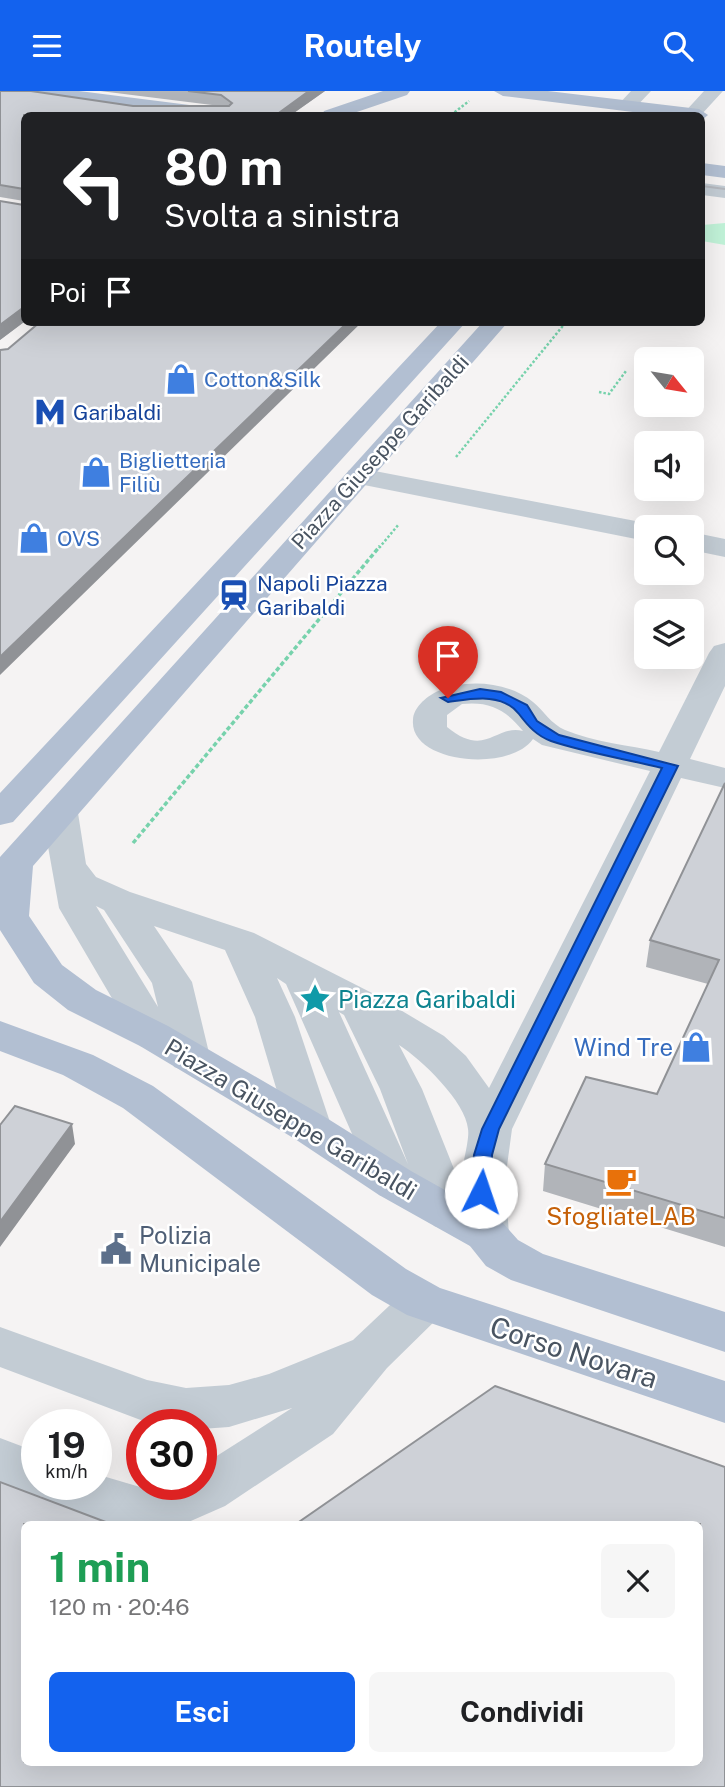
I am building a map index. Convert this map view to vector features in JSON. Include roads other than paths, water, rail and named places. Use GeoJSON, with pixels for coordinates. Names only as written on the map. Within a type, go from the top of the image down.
{"type":"FeatureCollection","features":[{"type":"Feature","properties":{"kind":"main road"},"geometry":{"type":"LineString","coordinates":[[37,91],[198,112]]}},
{"type":"Feature","properties":{"kind":"main road"},"geometry":{"type":"LineString","coordinates":[[341,112],[401,91]]}},
{"type":"Feature","properties":{"kind":"main road"},"geometry":{"type":"LineString","coordinates":[[503,91],[669,112]]}},
{"type":"Feature","properties":{"kind":"main road"},"geometry":{"type":"LineString","coordinates":[[705,170],[725,174]]}},
{"type":"Feature","properties":{"kind":"main road"},"geometry":{"type":"LineString","coordinates":[[705,174],[725,174]]}},
{"type":"Feature","properties":{"kind":"main road","name":"Piazza Giuseppe Garibaldi"},"geometry":{"type":"LineString","coordinates":[[0,814],[450,326]]}},
{"type":"Feature","properties":{"kind":"main road","name":"Piazza Giuseppe Garibaldi"},"geometry":{"type":"LineString","coordinates":[[468,1224],[395,1183],[310,1128],[154,1036],[82,1000],[48,974],[10,916],[7,873],[492,326]]}},
{"type":"Feature","properties":{"kind":"main road"},"geometry":{"type":"LineString","coordinates":[[0,1035],[78,1065],[138,1097],[388,1282],[424,1302]]}},
{"type":"Feature","properties":{"kind":"main road"},"geometry":{"type":"LineString","coordinates":[[468,1224],[502,1252],[527,1267],[725,1332]]}},
{"type":"Feature","properties":{"kind":"main road","name":"Corso Novara"},"geometry":{"type":"LineString","coordinates":[[424,1302],[725,1402]]}},
{"type":"Feature","properties":{"kind":"street"},"geometry":{"type":"LineString","coordinates":[[128,103],[148,91]]}},
{"type":"Feature","properties":{"kind":"street"},"geometry":{"type":"LineString","coordinates":[[626,106],[642,91]]}},
{"type":"Feature","properties":{"kind":"street"},"geometry":{"type":"LineString","coordinates":[[694,112],[714,91]]}},
{"type":"Feature","properties":{"kind":"street"},"geometry":{"type":"LineString","coordinates":[[13,93],[151,112]]}},
{"type":"Feature","properties":{"kind":"street"},"geometry":{"type":"LineString","coordinates":[[705,189],[725,192]]}},
{"type":"Feature","properties":{"kind":"street"},"geometry":{"type":"LineString","coordinates":[[359,476],[634,530]]}},
{"type":"Feature","properties":{"kind":"street"},"geometry":{"type":"LineString","coordinates":[[704,544],[725,548]]}},
{"type":"Feature","properties":{"kind":"street"},"geometry":{"type":"LineString","coordinates":[[468,1224],[481,1192],[483,1155],[491,1129],[725,653]]}},
{"type":"Feature","properties":{"kind":"street"},"geometry":{"type":"LineString","coordinates":[[516,739],[499,748],[483,750],[452,745],[432,731],[428,721],[430,713],[437,705],[455,696],[480,693],[496,695],[522,708],[532,724],[554,738],[725,778]]}},
{"type":"Feature","properties":{"kind":"street"},"geometry":{"type":"LineString","coordinates":[[60,813],[78,908],[104,947],[154,1036]]}},
{"type":"Feature","properties":{"kind":"street"},"geometry":{"type":"LineString","coordinates":[[68,865],[83,885],[117,901],[240,942],[358,1003],[442,1054],[459,1073],[491,1129]]}},
{"type":"Feature","properties":{"kind":"street"},"geometry":{"type":"LineString","coordinates":[[117,901],[172,982],[189,1057]]}},
{"type":"Feature","properties":{"kind":"street"},"geometry":{"type":"LineString","coordinates":[[240,942],[275,1017],[310,1128]]}},
{"type":"Feature","properties":{"kind":"street"},"geometry":{"type":"LineString","coordinates":[[301,972],[395,1183]]}},
{"type":"Feature","properties":{"kind":"street"},"geometry":{"type":"LineString","coordinates":[[358,1003],[468,1224]]}},
{"type":"Feature","properties":{"kind":"street"},"geometry":{"type":"LineString","coordinates":[[102,1500],[140,1510],[171,1506],[207,1490],[315,1419],[370,1354],[424,1302]]}},
{"type":"Feature","properties":{"kind":"street"},"geometry":{"type":"LineString","coordinates":[[0,1347],[146,1401],[186,1409],[229,1406],[277,1392],[370,1354]]}},
{"type":"Feature","properties":{"kind":"street"},"geometry":{"type":"LineString","coordinates":[[0,1460],[21,1469]]}},
{"type":"Feature","properties":{"kind":"tram line"},"geometry":{"type":"LineString","coordinates":[[705,186],[725,189]]}},
{"type":"Feature","properties":{"kind":"place","name":"Cotton&Silk"},"geometry":{"type":"Point","coordinates":[181,379]}},
{"type":"Feature","properties":{"kind":"place","name":"Garibaldi"},"geometry":{"type":"Point","coordinates":[50,412]}},
{"type":"Feature","properties":{"kind":"place","name":"Biglietteria Filiù"},"geometry":{"type":"Point","coordinates":[96,472]}},
{"type":"Feature","properties":{"kind":"place","name":"OVS"},"geometry":{"type":"Point","coordinates":[34,538]}},
{"type":"Feature","properties":{"kind":"place","name":"Napoli Piazza Garibaldi"},"geometry":{"type":"Point","coordinates":[234,595]}},
{"type":"Feature","properties":{"kind":"place","name":"Piazza Garibaldi"},"geometry":{"type":"Point","coordinates":[315,999]}},
{"type":"Feature","properties":{"kind":"place","name":"Wind Tre"},"geometry":{"type":"Point","coordinates":[696,1047]}},
{"type":"Feature","properties":{"kind":"place","name":"SfogliateLAB"},"geometry":{"type":"Point","coordinates":[621,1181]}},
{"type":"Feature","properties":{"kind":"place","name":"Polizia Municipale"},"geometry":{"type":"Point","coordinates":[116,1249]}}]}
